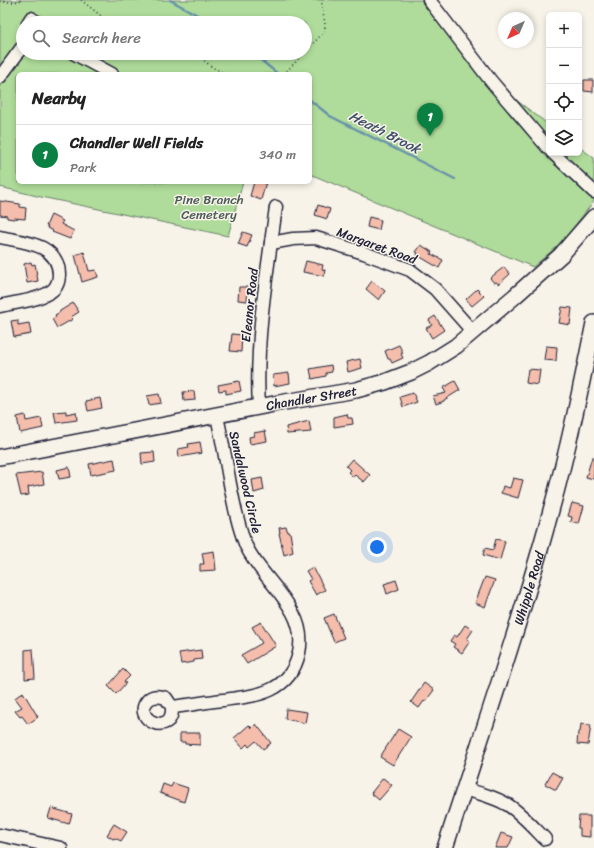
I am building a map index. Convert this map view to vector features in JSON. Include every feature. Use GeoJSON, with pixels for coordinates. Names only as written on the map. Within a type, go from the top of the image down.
{"type":"FeatureCollection","features":[{"type":"Feature","properties":{"kind":"main road","name":"Chandler Street"},"geometry":{"type":"LineString","coordinates":[[0,457],[259,407],[356,390],[385,382],[411,372],[429,363],[456,346],[473,332],[561,255],[594,217]]}},
{"type":"Feature","properties":{"kind":"main road"},"geometry":{"type":"LineString","coordinates":[[577,238],[590,236],[594,237]]}},
{"type":"Feature","properties":{"kind":"main road","name":"Whipple Road"},"geometry":{"type":"LineString","coordinates":[[444,848],[498,688],[550,513],[580,394],[594,323]]}},
{"type":"Feature","properties":{"kind":"street"},"geometry":{"type":"LineString","coordinates":[[429,0],[491,81],[546,145]]}},
{"type":"Feature","properties":{"kind":"street"},"geometry":{"type":"LineString","coordinates":[[0,77],[16,55]]}},
{"type":"Feature","properties":{"kind":"street"},"geometry":{"type":"LineString","coordinates":[[86,60],[108,72]]}},
{"type":"Feature","properties":{"kind":"street"},"geometry":{"type":"LineString","coordinates":[[555,156],[594,192]]}},
{"type":"Feature","properties":{"kind":"street","name":"Eleanor Road"},"geometry":{"type":"LineString","coordinates":[[259,407],[257,364],[276,207]]}},
{"type":"Feature","properties":{"kind":"street"},"geometry":{"type":"LineString","coordinates":[[0,237],[29,243],[48,250],[57,261],[59,276],[57,285],[50,293],[37,298],[0,306]]}},
{"type":"Feature","properties":{"kind":"street","name":"Margaret Road"},"geometry":{"type":"LineString","coordinates":[[271,243],[293,239],[316,238],[364,253],[410,270],[435,289],[473,332]]}},
{"type":"Feature","properties":{"kind":"street","name":"Sandalwood Circle"},"geometry":{"type":"LineString","coordinates":[[172,707],[247,697],[264,693],[277,686],[289,675],[300,650],[298,622],[288,605],[254,561],[240,530],[217,416]]}},
{"type":"Feature","properties":{"kind":"street"},"geometry":{"type":"LineString","coordinates":[[464,788],[508,805],[545,839]]}},
{"type":"Feature","properties":{"kind":"street"},"geometry":{"type":"LineString","coordinates":[[0,835],[61,848]]}},
{"type":"Feature","properties":{"kind":"path"},"geometry":{"type":"LineString","coordinates":[[0,2],[15,2],[20,0]]}},
{"type":"Feature","properties":{"kind":"path"},"geometry":{"type":"LineString","coordinates":[[81,0],[101,16]]}},
{"type":"Feature","properties":{"kind":"path"},"geometry":{"type":"LineString","coordinates":[[312,45],[325,31],[322,0]]}},
{"type":"Feature","properties":{"kind":"path"},"geometry":{"type":"LineString","coordinates":[[204,60],[212,67],[222,72]]}},
{"type":"Feature","properties":{"kind":"path"},"geometry":{"type":"LineString","coordinates":[[286,72],[297,60]]}},
{"type":"Feature","properties":{"kind":"green space","name":"Pine Branch Cemetery"},"geometry":{"type":"Polygon","coordinates":[[[0,0],[435,0],[507,93],[546,123],[546,156],[582,156],[582,149],[594,158],[594,201],[562,242],[533,267],[312,175],[312,72],[16,72],[16,184],[242,184],[228,236],[0,187],[0,0]]]}},
{"type":"Feature","properties":{"kind":"building"},"geometry":{"type":"Polygon","coordinates":[[[584,80],[593,80],[593,92],[584,91],[584,80]]]}},
{"type":"Feature","properties":{"kind":"building"},"geometry":{"type":"Polygon","coordinates":[[[253,184],[265,184],[261,200],[250,196],[253,184]]]}},
{"type":"Feature","properties":{"kind":"building"},"geometry":{"type":"Polygon","coordinates":[[[0,201],[20,204],[20,207],[26,208],[25,219],[7,218],[7,216],[0,215],[0,201]]]}},
{"type":"Feature","properties":{"kind":"building"},"geometry":{"type":"Polygon","coordinates":[[[318,205],[330,209],[327,219],[315,215],[318,205]]]}},
{"type":"Feature","properties":{"kind":"building"},"geometry":{"type":"Polygon","coordinates":[[[51,215],[63,221],[61,224],[74,231],[70,239],[52,232],[53,231],[47,228],[48,226],[46,226],[51,215]]]}},
{"type":"Feature","properties":{"kind":"building"},"geometry":{"type":"Polygon","coordinates":[[[369,217],[381,220],[379,230],[367,227],[369,217]]]}},
{"type":"Feature","properties":{"kind":"building"},"geometry":{"type":"Polygon","coordinates":[[[243,232],[252,235],[247,247],[238,244],[243,232]]]}},
{"type":"Feature","properties":{"kind":"building"},"geometry":{"type":"Polygon","coordinates":[[[421,245],[432,252],[431,254],[443,260],[439,268],[417,255],[418,253],[416,252],[421,245]]]}},
{"type":"Feature","properties":{"kind":"building"},"geometry":{"type":"Polygon","coordinates":[[[84,252],[89,271],[96,270],[98,277],[82,282],[75,255],[84,252]]]}},
{"type":"Feature","properties":{"kind":"building"},"geometry":{"type":"Polygon","coordinates":[[[306,261],[323,265],[322,269],[325,270],[324,276],[303,272],[306,261]]]}},
{"type":"Feature","properties":{"kind":"building"},"geometry":{"type":"Polygon","coordinates":[[[31,262],[32,265],[35,264],[38,281],[27,283],[24,264],[31,262]]]}},
{"type":"Feature","properties":{"kind":"building"},"geometry":{"type":"Polygon","coordinates":[[[504,267],[510,274],[499,284],[496,282],[494,283],[490,278],[504,267]]]}},
{"type":"Feature","properties":{"kind":"building"},"geometry":{"type":"Polygon","coordinates":[[[372,281],[385,291],[379,300],[366,289],[372,281]]]}},
{"type":"Feature","properties":{"kind":"building"},"geometry":{"type":"Polygon","coordinates":[[[239,287],[248,287],[247,301],[238,300],[239,287]]]}},
{"type":"Feature","properties":{"kind":"building"},"geometry":{"type":"Polygon","coordinates":[[[477,289],[484,296],[472,306],[466,299],[477,289]]]}},
{"type":"Feature","properties":{"kind":"building"},"geometry":{"type":"Polygon","coordinates":[[[73,303],[79,312],[71,317],[73,319],[57,328],[52,319],[56,317],[55,315],[60,311],[73,303]]]}},
{"type":"Feature","properties":{"kind":"building"},"geometry":{"type":"Polygon","coordinates":[[[562,307],[572,308],[570,325],[559,323],[562,307]]]}},
{"type":"Feature","properties":{"kind":"building"},"geometry":{"type":"Polygon","coordinates":[[[435,316],[444,330],[432,338],[426,328],[432,325],[429,320],[435,316]]]}},
{"type":"Feature","properties":{"kind":"building"},"geometry":{"type":"Polygon","coordinates":[[[18,320],[18,325],[29,323],[31,334],[14,337],[11,321],[18,320]]]}},
{"type":"Feature","properties":{"kind":"building"},"geometry":{"type":"Polygon","coordinates":[[[232,334],[242,335],[241,352],[230,351],[232,334]]]}},
{"type":"Feature","properties":{"kind":"building"},"geometry":{"type":"Polygon","coordinates":[[[399,345],[403,353],[401,354],[403,358],[392,363],[390,359],[388,359],[385,351],[399,345]]]}},
{"type":"Feature","properties":{"kind":"building"},"geometry":{"type":"Polygon","coordinates":[[[546,346],[557,347],[556,361],[544,360],[546,346]]]}},
{"type":"Feature","properties":{"kind":"building"},"geometry":{"type":"Polygon","coordinates":[[[360,359],[362,368],[348,372],[346,362],[360,359]]]}},
{"type":"Feature","properties":{"kind":"building"},"geometry":{"type":"Polygon","coordinates":[[[331,365],[332,372],[326,373],[326,376],[312,379],[310,369],[331,365]]]}},
{"type":"Feature","properties":{"kind":"building"},"geometry":{"type":"Polygon","coordinates":[[[528,369],[540,370],[538,385],[526,383],[528,369]]]}},
{"type":"Feature","properties":{"kind":"building"},"geometry":{"type":"Polygon","coordinates":[[[289,373],[290,383],[274,386],[273,375],[289,373]]]}},
{"type":"Feature","properties":{"kind":"building"},"geometry":{"type":"Polygon","coordinates":[[[239,381],[241,391],[226,394],[226,390],[219,391],[218,385],[239,381]]]}},
{"type":"Feature","properties":{"kind":"building"},"geometry":{"type":"Polygon","coordinates":[[[455,381],[460,390],[444,401],[436,404],[433,396],[446,393],[443,388],[455,381]]]}},
{"type":"Feature","properties":{"kind":"building"},"geometry":{"type":"Polygon","coordinates":[[[194,391],[195,400],[184,401],[183,392],[194,391]]]}},
{"type":"Feature","properties":{"kind":"building"},"geometry":{"type":"Polygon","coordinates":[[[413,393],[417,402],[403,407],[400,397],[413,393]]]}},
{"type":"Feature","properties":{"kind":"building"},"geometry":{"type":"Polygon","coordinates":[[[159,394],[161,403],[149,405],[147,396],[159,394]]]}},
{"type":"Feature","properties":{"kind":"building"},"geometry":{"type":"Polygon","coordinates":[[[100,398],[102,408],[88,411],[86,401],[100,398]]]}},
{"type":"Feature","properties":{"kind":"building"},"geometry":{"type":"Polygon","coordinates":[[[66,411],[66,414],[76,412],[77,420],[56,423],[54,412],[66,411]]]}},
{"type":"Feature","properties":{"kind":"building"},"geometry":{"type":"Polygon","coordinates":[[[347,414],[348,418],[352,418],[353,424],[334,427],[334,417],[347,414]]]}},
{"type":"Feature","properties":{"kind":"building"},"geometry":{"type":"Polygon","coordinates":[[[25,415],[26,421],[41,418],[43,428],[20,433],[17,417],[25,415]]]}},
{"type":"Feature","properties":{"kind":"building"},"geometry":{"type":"Polygon","coordinates":[[[309,421],[311,432],[287,434],[286,427],[309,421]]]}},
{"type":"Feature","properties":{"kind":"building"},"geometry":{"type":"Polygon","coordinates":[[[265,431],[267,441],[250,444],[249,437],[254,436],[253,433],[265,431]]]}},
{"type":"Feature","properties":{"kind":"building"},"geometry":{"type":"Polygon","coordinates":[[[200,442],[202,453],[179,457],[178,449],[189,447],[188,444],[200,442]]]}},
{"type":"Feature","properties":{"kind":"building"},"geometry":{"type":"Polygon","coordinates":[[[154,452],[155,462],[142,464],[141,453],[154,452]]]}},
{"type":"Feature","properties":{"kind":"building"},"geometry":{"type":"Polygon","coordinates":[[[592,457],[594,457],[593,479],[586,477],[592,457]]]}},
{"type":"Feature","properties":{"kind":"building"},"geometry":{"type":"Polygon","coordinates":[[[114,459],[116,470],[91,475],[89,464],[114,459]]]}},
{"type":"Feature","properties":{"kind":"building"},"geometry":{"type":"Polygon","coordinates":[[[352,459],[370,475],[364,482],[355,475],[353,477],[348,472],[350,470],[346,466],[352,459]]]}},
{"type":"Feature","properties":{"kind":"building"},"geometry":{"type":"Polygon","coordinates":[[[69,467],[71,477],[59,479],[57,470],[69,467]]]}},
{"type":"Feature","properties":{"kind":"building"},"geometry":{"type":"Polygon","coordinates":[[[42,472],[44,484],[28,487],[29,495],[21,496],[16,475],[42,472]]]}},
{"type":"Feature","properties":{"kind":"building"},"geometry":{"type":"Polygon","coordinates":[[[262,478],[264,490],[254,493],[252,480],[262,478]]]}},
{"type":"Feature","properties":{"kind":"building"},"geometry":{"type":"Polygon","coordinates":[[[513,478],[523,480],[518,498],[501,493],[503,486],[510,488],[513,478]]]}},
{"type":"Feature","properties":{"kind":"building"},"geometry":{"type":"Polygon","coordinates":[[[572,503],[584,506],[579,524],[571,522],[572,517],[568,516],[572,503]]]}},
{"type":"Feature","properties":{"kind":"building"},"geometry":{"type":"Polygon","coordinates":[[[286,527],[288,532],[290,532],[293,552],[284,555],[279,528],[286,527]]]}},
{"type":"Feature","properties":{"kind":"building"},"geometry":{"type":"Polygon","coordinates":[[[496,539],[505,541],[500,560],[483,555],[485,548],[493,550],[496,539]]]}},
{"type":"Feature","properties":{"kind":"building"},"geometry":{"type":"Polygon","coordinates":[[[214,551],[216,570],[200,571],[200,564],[204,564],[202,553],[214,551]]]}},
{"type":"Feature","properties":{"kind":"building"},"geometry":{"type":"Polygon","coordinates":[[[313,567],[325,590],[316,595],[308,581],[311,579],[306,571],[313,567]]]}},
{"type":"Feature","properties":{"kind":"building"},"geometry":{"type":"Polygon","coordinates":[[[485,577],[495,580],[485,607],[475,603],[485,577]]]}},
{"type":"Feature","properties":{"kind":"building"},"geometry":{"type":"Polygon","coordinates":[[[396,580],[399,589],[387,594],[384,584],[396,580]]]}},
{"type":"Feature","properties":{"kind":"building"},"geometry":{"type":"Polygon","coordinates":[[[334,614],[344,638],[334,642],[324,618],[334,614]]]}},
{"type":"Feature","properties":{"kind":"building"},"geometry":{"type":"Polygon","coordinates":[[[261,622],[276,646],[247,664],[241,655],[262,643],[252,627],[261,622]]]}},
{"type":"Feature","properties":{"kind":"building"},"geometry":{"type":"Polygon","coordinates":[[[465,625],[473,630],[467,639],[470,641],[462,653],[453,647],[455,644],[450,641],[454,635],[457,637],[465,625]]]}},
{"type":"Feature","properties":{"kind":"building"},"geometry":{"type":"Polygon","coordinates":[[[33,649],[35,678],[25,679],[25,650],[33,649]]]}},
{"type":"Feature","properties":{"kind":"building"},"geometry":{"type":"Polygon","coordinates":[[[201,650],[202,659],[181,664],[179,653],[201,650]]]}},
{"type":"Feature","properties":{"kind":"building"},"geometry":{"type":"Polygon","coordinates":[[[123,669],[130,676],[116,694],[108,686],[123,669]]]}},
{"type":"Feature","properties":{"kind":"building"},"geometry":{"type":"Polygon","coordinates":[[[424,683],[434,690],[419,708],[411,702],[424,683]]]}},
{"type":"Feature","properties":{"kind":"building"},"geometry":{"type":"Polygon","coordinates":[[[23,692],[38,717],[28,724],[22,716],[20,717],[15,711],[22,707],[15,698],[23,692]]]}},
{"type":"Feature","properties":{"kind":"building"},"geometry":{"type":"Polygon","coordinates":[[[286,709],[307,712],[305,723],[285,719],[286,709]]]}},
{"type":"Feature","properties":{"kind":"building"},"geometry":{"type":"Polygon","coordinates":[[[256,724],[271,743],[263,749],[256,741],[249,747],[247,744],[243,748],[234,738],[249,725],[252,728],[256,724]]]}},
{"type":"Feature","properties":{"kind":"building"},"geometry":{"type":"Polygon","coordinates":[[[581,724],[591,725],[588,745],[577,744],[578,732],[580,732],[581,724]]]}},
{"type":"Feature","properties":{"kind":"building"},"geometry":{"type":"Polygon","coordinates":[[[398,729],[411,737],[393,765],[380,757],[398,729]]]}},
{"type":"Feature","properties":{"kind":"building"},"geometry":{"type":"Polygon","coordinates":[[[180,733],[200,733],[200,745],[185,744],[185,742],[180,742],[180,733]]]}},
{"type":"Feature","properties":{"kind":"building"},"geometry":{"type":"Polygon","coordinates":[[[552,772],[563,778],[556,790],[545,784],[552,772]]]}},
{"type":"Feature","properties":{"kind":"building"},"geometry":{"type":"Polygon","coordinates":[[[383,778],[392,785],[379,800],[371,793],[383,778]]]}},
{"type":"Feature","properties":{"kind":"building"},"geometry":{"type":"Polygon","coordinates":[[[173,783],[188,788],[184,802],[160,793],[163,784],[171,787],[173,783]]]}},
{"type":"Feature","properties":{"kind":"building"},"geometry":{"type":"Polygon","coordinates":[[[51,808],[72,814],[69,824],[48,818],[51,808]]]}},
{"type":"Feature","properties":{"kind":"building"},"geometry":{"type":"Polygon","coordinates":[[[579,816],[590,816],[590,837],[580,836],[580,828],[578,828],[579,816]]]}},
{"type":"Feature","properties":{"kind":"building"},"geometry":{"type":"Polygon","coordinates":[[[114,824],[127,832],[121,841],[115,838],[113,839],[107,835],[114,824]]]}},
{"type":"Feature","properties":{"kind":"building"},"geometry":{"type":"Polygon","coordinates":[[[501,833],[513,837],[508,848],[495,848],[501,833]]]}},
{"type":"Feature","properties":{"kind":"waterway","name":"Heath Brook"},"geometry":{"type":"LineString","coordinates":[[170,0],[199,16]]}},
{"type":"Feature","properties":{"kind":"waterway","name":"Heath Brook"},"geometry":{"type":"LineString","coordinates":[[261,60],[276,72]]}},
{"type":"Feature","properties":{"kind":"waterway","name":"Heath Brook"},"geometry":{"type":"LineString","coordinates":[[312,102],[330,116],[455,179]]}},
{"type":"Feature","properties":{"kind":"place","name":"Chandler Well Fields"},"geometry":{"type":"Point","coordinates":[430,136]}}]}
